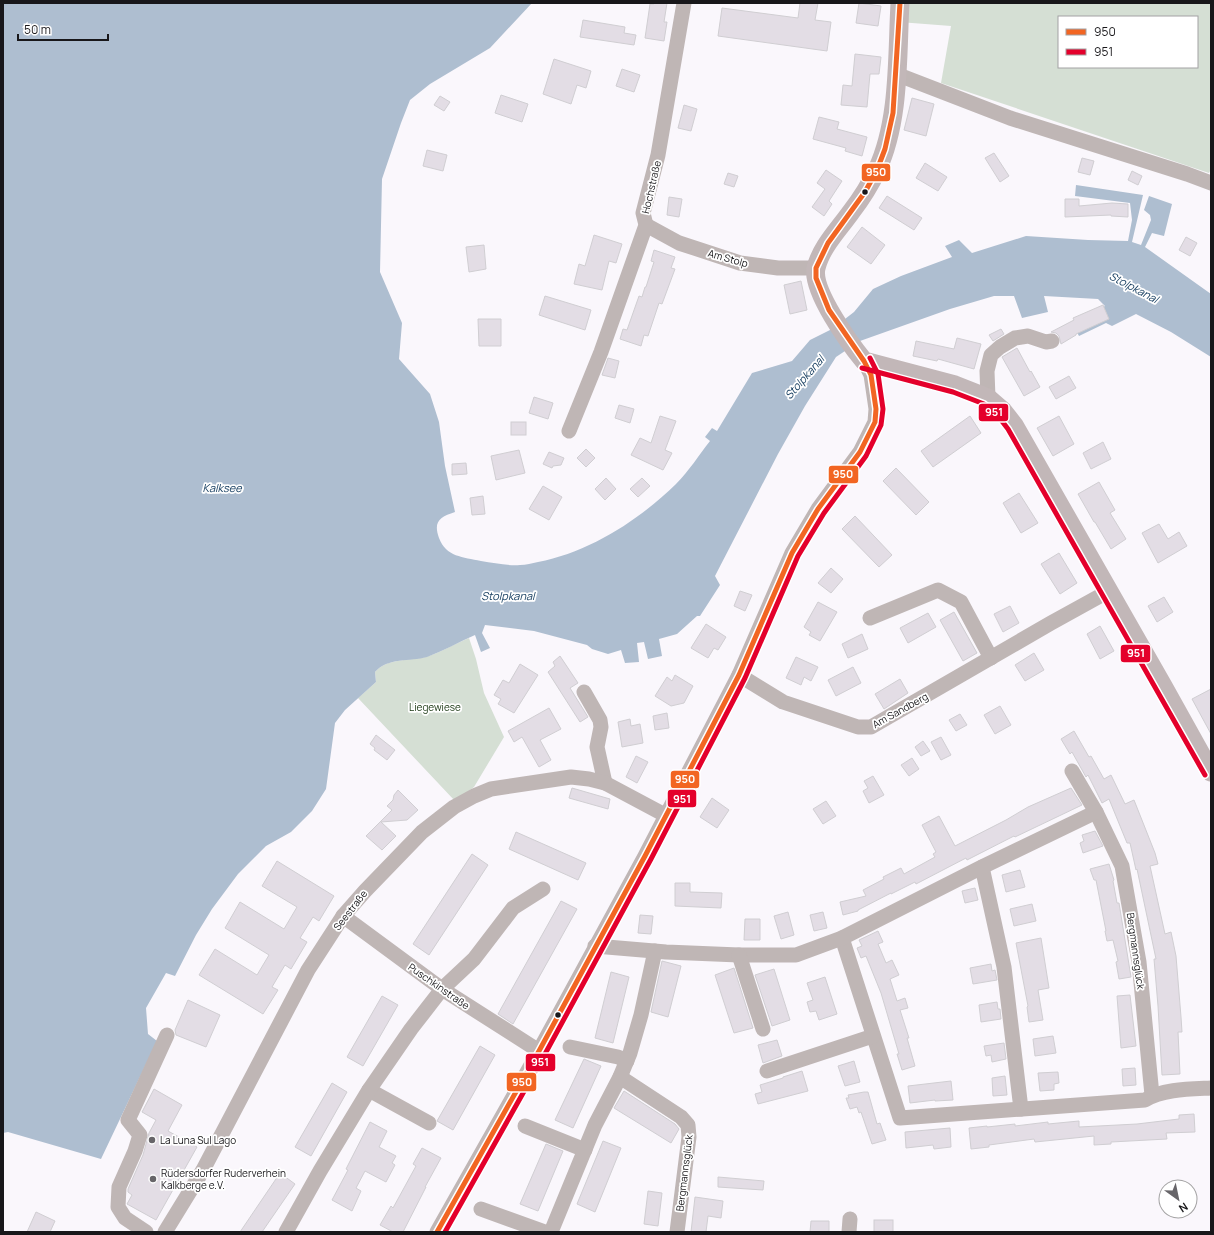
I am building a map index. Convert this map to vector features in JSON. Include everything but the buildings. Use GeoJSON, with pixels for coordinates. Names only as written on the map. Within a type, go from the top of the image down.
{"type":"FeatureCollection","features":[{"type":"Feature","properties":{"kind":"main road"},"geometry":{"type":"LineString","coordinates":[[900,3],[893,113],[885,149],[877,170],[861,198],[828,243],[816,268],[816,278],[829,310],[861,358],[955,385],[988,398],[1003,411],[1014,425],[1210,770]]}},
{"type":"Feature","properties":{"kind":"street","name":"Hochstraße"},"geometry":{"type":"LineString","coordinates":[[569,431],[601,352],[646,225],[643,213],[658,155],[684,3]]}},
{"type":"Feature","properties":{"kind":"street"},"geometry":{"type":"LineString","coordinates":[[896,74],[1010,118],[1180,171],[1211,183]]}},
{"type":"Feature","properties":{"kind":"street","name":"Am Stolp"},"geometry":{"type":"LineString","coordinates":[[646,225],[679,243],[740,263],[778,268],[816,268]]}},
{"type":"Feature","properties":{"kind":"street"},"geometry":{"type":"LineString","coordinates":[[988,398],[987,372],[991,355],[1000,347],[1015,338],[1028,336],[1046,342],[1052,341]]}},
{"type":"Feature","properties":{"kind":"street"},"geometry":{"type":"LineString","coordinates":[[437,1232],[539,1051],[645,856],[738,675],[792,553],[818,509],[860,452],[875,422],[876,409],[871,375],[861,358]]}},
{"type":"Feature","properties":{"kind":"street"},"geometry":{"type":"LineString","coordinates":[[870,618],[938,590],[960,602],[991,658]]}},
{"type":"Feature","properties":{"kind":"street","name":"Am Sandberg"},"geometry":{"type":"LineString","coordinates":[[738,675],[783,702],[858,728],[871,727],[1109,591]]}},
{"type":"Feature","properties":{"kind":"street"},"geometry":{"type":"LineString","coordinates":[[584,692],[600,720],[601,727],[597,747],[605,783]]}},
{"type":"Feature","properties":{"kind":"street","name":"Bergmannsglück"},"geometry":{"type":"LineString","coordinates":[[1072,771],[1096,812],[1122,866],[1140,962],[1152,1096]]}},
{"type":"Feature","properties":{"kind":"street","name":"Seestraße"},"geometry":{"type":"LineString","coordinates":[[165,1232],[203,1170],[308,970],[342,916],[422,832],[454,807],[491,789],[571,777],[605,783],[665,815]]}},
{"type":"Feature","properties":{"kind":"street"},"geometry":{"type":"LineString","coordinates":[[595,946],[655,951],[739,955],[796,955],[842,938],[982,867],[1096,812]]}},
{"type":"Feature","properties":{"kind":"street"},"geometry":{"type":"LineString","coordinates":[[982,867],[1004,967],[1022,1109]]}},
{"type":"Feature","properties":{"kind":"street"},"geometry":{"type":"LineString","coordinates":[[286,1232],[368,1090],[411,1029],[442,989],[474,959],[513,908],[543,889]]}},
{"type":"Feature","properties":{"kind":"street","name":"Puschkinstraße"},"geometry":{"type":"LineString","coordinates":[[342,916],[442,989],[539,1051]]}},
{"type":"Feature","properties":{"kind":"street"},"geometry":{"type":"LineString","coordinates":[[842,938],[900,1118],[1145,1100],[1152,1096],[1180,1090],[1211,1088]]}},
{"type":"Feature","properties":{"kind":"street"},"geometry":{"type":"LineString","coordinates":[[551,1232],[595,1125],[620,1077],[630,1053],[641,1015],[655,951]]}},
{"type":"Feature","properties":{"kind":"street"},"geometry":{"type":"LineString","coordinates":[[739,955],[763,1028]]}},
{"type":"Feature","properties":{"kind":"street"},"geometry":{"type":"LineString","coordinates":[[146,1232],[125,1218],[118,1208],[119,1187],[135,1151],[140,1135],[128,1120],[167,1035]]}},
{"type":"Feature","properties":{"kind":"street"},"geometry":{"type":"LineString","coordinates":[[767,1071],[873,1036]]}},
{"type":"Feature","properties":{"kind":"street"},"geometry":{"type":"LineString","coordinates":[[570,1047],[618,1057],[627,1061]]}},
{"type":"Feature","properties":{"kind":"street","name":"Bergmannsglück"},"geometry":{"type":"LineString","coordinates":[[620,1077],[681,1117],[688,1125],[689,1137],[677,1232]]}},
{"type":"Feature","properties":{"kind":"street"},"geometry":{"type":"LineString","coordinates":[[368,1090],[430,1123]]}},
{"type":"Feature","properties":{"kind":"street"},"geometry":{"type":"LineString","coordinates":[[526,1126],[585,1150]]}},
{"type":"Feature","properties":{"kind":"street"},"geometry":{"type":"LineString","coordinates":[[481,1209],[545,1232]]}},
{"type":"Feature","properties":{"kind":"green space"},"geometry":{"type":"Polygon","coordinates":[[[900,3],[1211,3],[1211,169],[1209,173],[941,83],[951,26],[899,22],[900,3]]]}},
{"type":"Feature","properties":{"kind":"green space","name":"Liegewiese"},"geometry":{"type":"Polygon","coordinates":[[[469,638],[476,659],[484,693],[504,737],[474,787],[455,801],[358,698],[376,682],[375,672],[386,664],[430,656],[469,638]]]}},
{"type":"Feature","properties":{"kind":"water","name":"Kalksee"},"geometry":{"type":"Polygon","coordinates":[[[3,3],[532,3],[490,48],[430,84],[410,100],[382,179],[380,272],[402,323],[399,359],[430,394],[439,422],[445,466],[455,512],[439,520],[437,524],[437,532],[446,549],[451,553],[462,557],[501,564],[524,565],[576,551],[613,533],[630,522],[662,497],[685,474],[710,441],[705,437],[712,428],[717,431],[752,373],[792,361],[810,340],[832,329],[854,312],[873,289],[901,276],[952,257],[945,246],[959,240],[972,253],[1026,236],[1128,241],[1132,220],[1130,203],[1075,196],[1076,185],[1143,195],[1132,242],[1141,245],[1151,220],[1150,215],[1144,210],[1149,196],[1172,204],[1164,236],[1152,233],[1145,247],[1211,294],[1211,357],[1171,332],[1136,314],[1112,326],[1106,323],[1079,336],[1072,323],[1105,306],[1098,299],[1044,296],[1048,312],[1022,318],[1014,296],[994,296],[950,309],[860,341],[836,357],[805,406],[778,454],[715,576],[720,585],[700,616],[697,616],[677,634],[659,639],[662,656],[648,659],[644,642],[637,643],[639,662],[625,663],[621,650],[608,654],[592,649],[587,645],[534,631],[485,625],[482,633],[490,648],[481,652],[475,635],[427,657],[393,662],[380,667],[375,672],[376,682],[345,710],[335,723],[326,789],[312,811],[291,832],[266,846],[238,874],[212,909],[196,935],[175,976],[166,973],[146,1008],[148,1034],[157,1041],[101,1159],[8,1132],[3,1133],[3,3]]]}},
{"type":"Feature","properties":{"kind":"transit line","name":"950"},"geometry":{"type":"LineString","coordinates":[[437,1232],[539,1051],[645,856],[739,675],[792,553],[818,509],[860,452],[875,422],[876,409],[871,375],[864,361],[829,310],[816,278],[816,268],[828,243],[865,192],[877,170],[885,149],[893,113],[900,3]]}},
{"type":"Feature","properties":{"kind":"transit line","name":"951"},"geometry":{"type":"LineString","coordinates":[[445,1232],[545,1054],[651,859],[745,678],[798,556],[824,513],[866,456],[881,425],[883,409],[878,374],[870,358]]}},
{"type":"Feature","properties":{"kind":"transit line","name":"951"},"geometry":{"type":"LineString","coordinates":[[862,368],[953,392],[984,404],[998,416],[1008,429],[1205,775]]}},
{"type":"Feature","properties":{"kind":"place","name":"La Luna Sul Lago"},"geometry":{"type":"Point","coordinates":[152,1140]}},
{"type":"Feature","properties":{"kind":"place","name":"Rüdersdorfer Ruderverhein Kalkberge e.V."},"geometry":{"type":"Point","coordinates":[153,1179]}},
{"type":"Feature","properties":{"kind":"water label","name":"Stolpkanal"},"geometry":{"type":"Point","coordinates":[1134,287]}},
{"type":"Feature","properties":{"kind":"water label","name":"Stolpkanal"},"geometry":{"type":"Point","coordinates":[804,377]}},
{"type":"Feature","properties":{"kind":"water label","name":"Stolpkanal"},"geometry":{"type":"Point","coordinates":[508,595]}}]}
